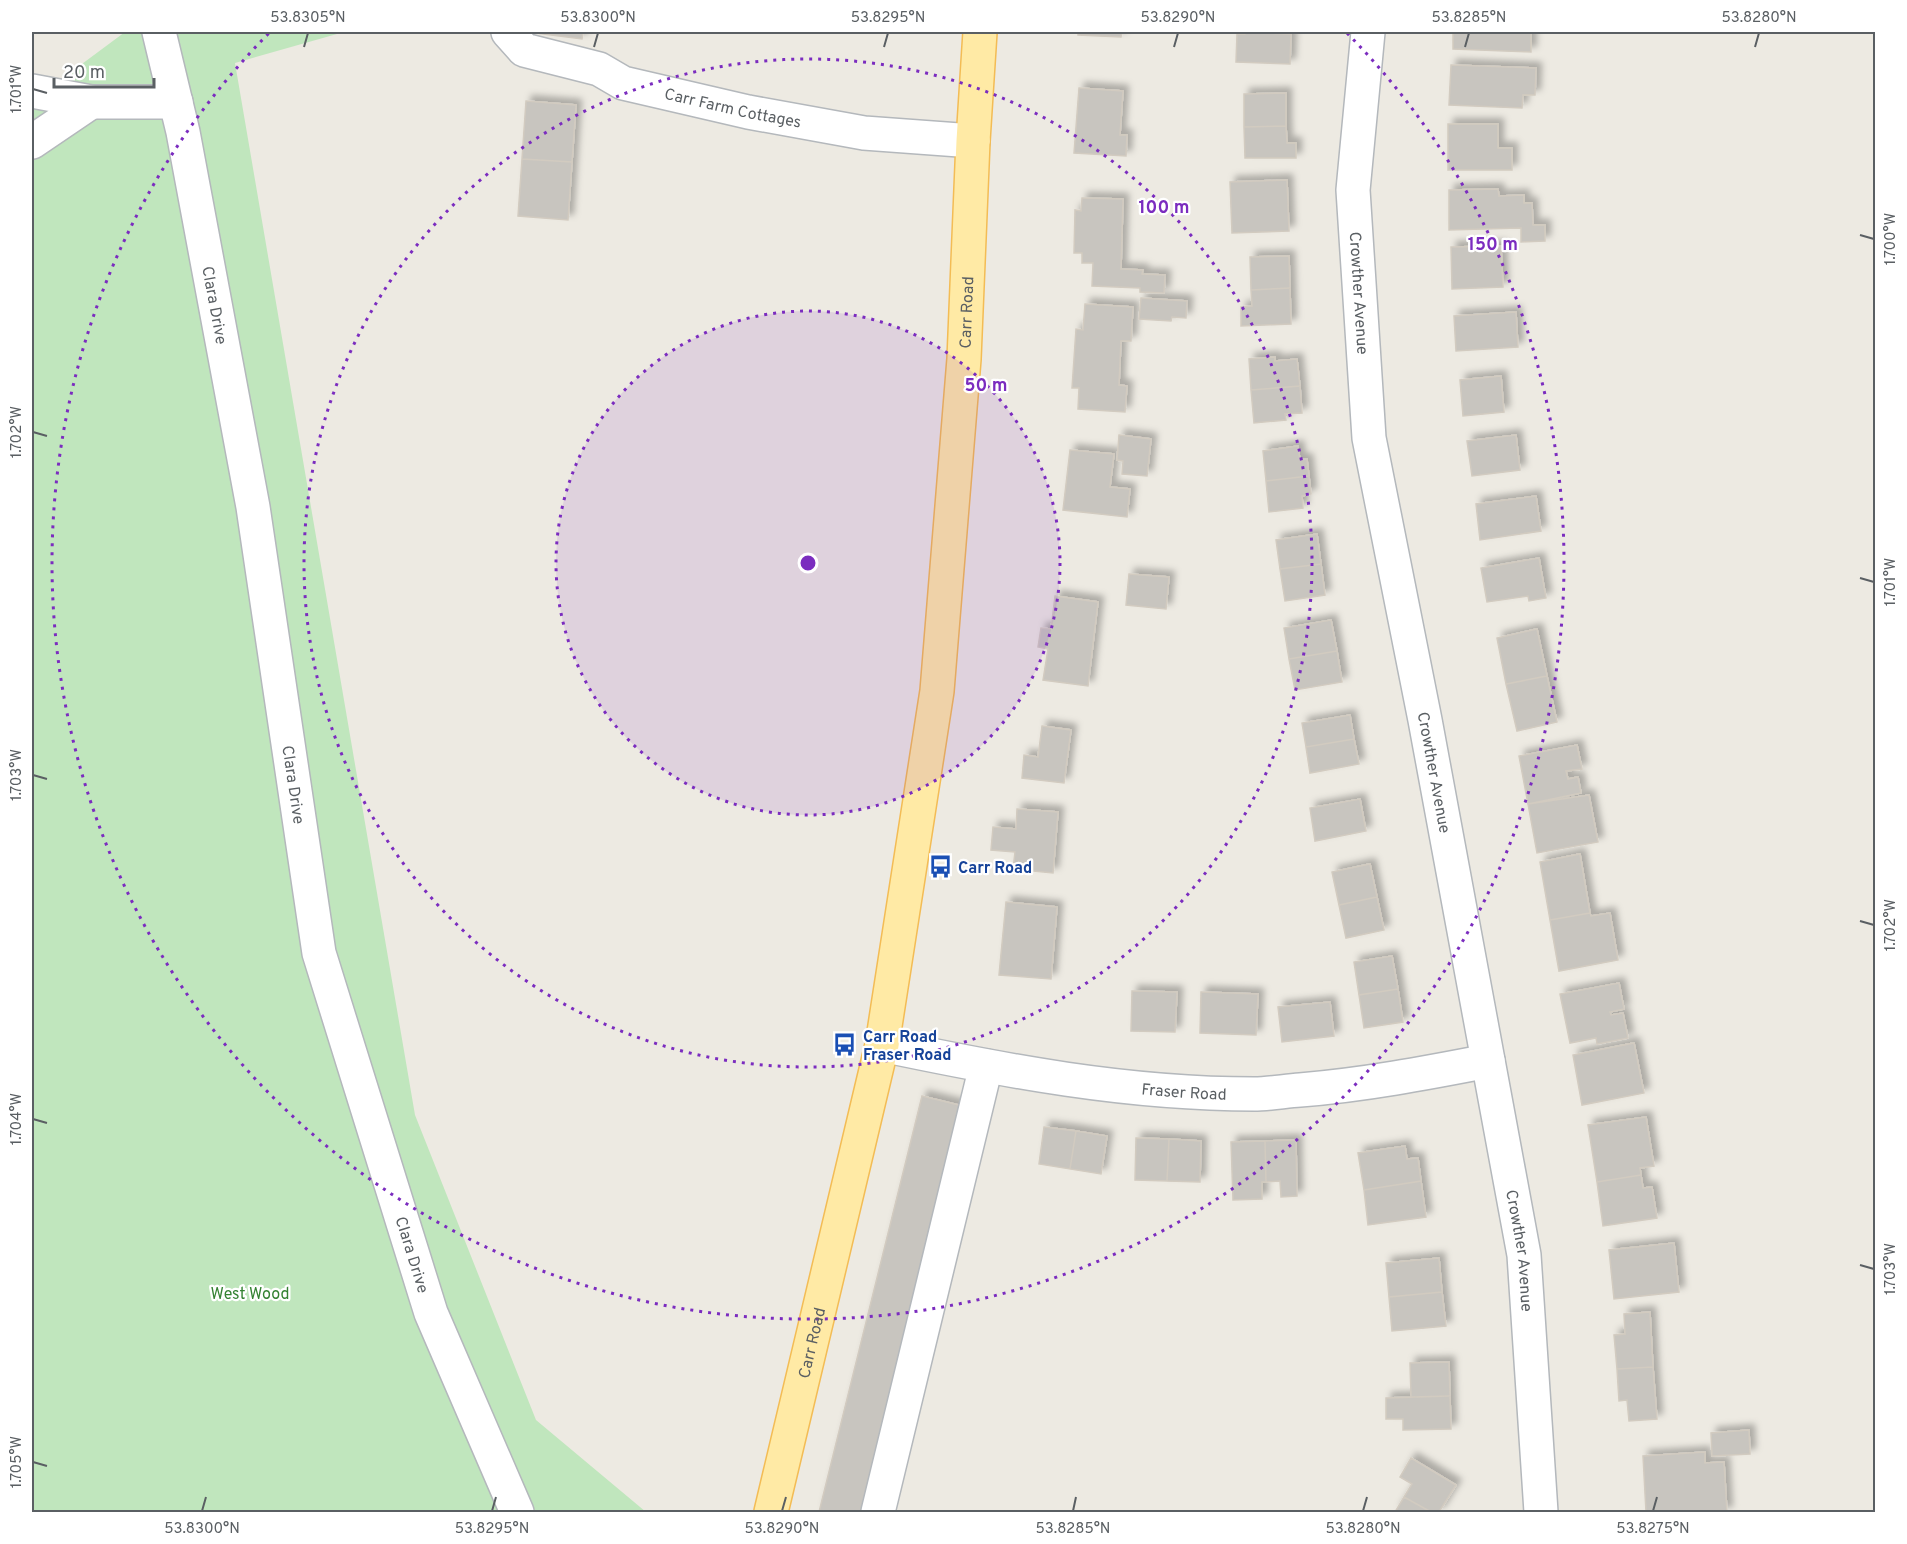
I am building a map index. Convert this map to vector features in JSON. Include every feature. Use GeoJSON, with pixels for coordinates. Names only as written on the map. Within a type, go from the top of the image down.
{"type":"FeatureCollection","features":[{"type":"Feature","properties":{"kind":"main road","name":"Carr Road"},"geometry":{"type":"LineString","coordinates":[[771,1512],[882,1045],[937,691],[964,359],[980,32]]}},
{"type":"Feature","properties":{"kind":"street","name":"Clara Drive"},"geometry":{"type":"LineString","coordinates":[[159,32],[183,132],[253,507],[319,953],[431,1313],[517,1512]]}},
{"type":"Feature","properties":{"kind":"street","name":"Carr Farm Cottages"},"geometry":{"type":"LineString","coordinates":[[507,32],[524,50],[599,69],[623,82],[748,112],[864,133],[973,141]]}},
{"type":"Feature","properties":{"kind":"street","name":"Crowther Avenue"},"geometry":{"type":"LineString","coordinates":[[1368,32],[1353,190],[1369,438],[1425,720],[1524,1255],[1541,1512]]}},
{"type":"Feature","properties":{"kind":"street"},"geometry":{"type":"LineString","coordinates":[[32,91],[91,102],[176,102]]}},
{"type":"Feature","properties":{"kind":"street"},"geometry":{"type":"LineString","coordinates":[[32,142],[91,102]]}},
{"type":"Feature","properties":{"kind":"street","name":"Fraser Road"},"geometry":{"type":"LineString","coordinates":[[882,1045],[1092,1084],[1175,1091],[1256,1094],[1336,1087],[1488,1061]]}},
{"type":"Feature","properties":{"kind":"street"},"geometry":{"type":"LineString","coordinates":[[878,1512],[986,1066]]}},
{"type":"Feature","properties":{"kind":"green space","name":"West Wood"},"geometry":{"type":"Polygon","coordinates":[[[125,32],[344,32],[235,63],[415,1115],[536,1420],[646,1512],[32,1512],[32,101],[125,32]]]}},
{"type":"Feature","properties":{"kind":"building"},"geometry":{"type":"Polygon","coordinates":[[[536,32],[583,32],[582,39],[536,32]]]}},
{"type":"Feature","properties":{"kind":"building"},"geometry":{"type":"Polygon","coordinates":[[[1078,32],[1122,32],[1121,37],[1078,35],[1078,32]]]}},
{"type":"Feature","properties":{"kind":"building"},"geometry":{"type":"Polygon","coordinates":[[[1245,32],[1291,34],[1290,64],[1236,62],[1237,34],[1245,34],[1245,32]]]}},
{"type":"Feature","properties":{"kind":"building"},"geometry":{"type":"Polygon","coordinates":[[[1453,32],[1531,32],[1531,52],[1453,49],[1453,32]]]}},
{"type":"Feature","properties":{"kind":"building"},"geometry":{"type":"Polygon","coordinates":[[[1451,65],[1536,68],[1535,95],[1523,95],[1522,108],[1449,105],[1451,65]]]}},
{"type":"Feature","properties":{"kind":"building"},"geometry":{"type":"Polygon","coordinates":[[[1079,88],[1123,91],[1120,135],[1127,135],[1126,156],[1074,153],[1079,88]]]}},
{"type":"Feature","properties":{"kind":"building"},"geometry":{"type":"Polygon","coordinates":[[[1286,93],[1286,126],[1244,127],[1244,94],[1286,93]]]}},
{"type":"Feature","properties":{"kind":"building"},"geometry":{"type":"Polygon","coordinates":[[[526,101],[576,105],[572,162],[522,159],[526,101]]]}},
{"type":"Feature","properties":{"kind":"building"},"geometry":{"type":"Polygon","coordinates":[[[1448,124],[1498,124],[1498,148],[1512,148],[1512,170],[1448,170],[1448,124]]]}},
{"type":"Feature","properties":{"kind":"building"},"geometry":{"type":"Polygon","coordinates":[[[1286,126],[1287,143],[1296,143],[1296,158],[1245,158],[1244,127],[1286,126]]]}},
{"type":"Feature","properties":{"kind":"building"},"geometry":{"type":"Polygon","coordinates":[[[522,159],[572,162],[568,220],[518,216],[522,159]]]}},
{"type":"Feature","properties":{"kind":"building"},"geometry":{"type":"Polygon","coordinates":[[[1287,180],[1289,231],[1232,233],[1230,182],[1287,180]]]}},
{"type":"Feature","properties":{"kind":"building"},"geometry":{"type":"Polygon","coordinates":[[[1498,189],[1499,196],[1524,195],[1524,203],[1532,203],[1533,225],[1545,225],[1545,241],[1521,242],[1521,228],[1449,230],[1449,190],[1498,189]]]}},
{"type":"Feature","properties":{"kind":"building"},"geometry":{"type":"Polygon","coordinates":[[[1082,198],[1123,199],[1121,269],[1143,270],[1142,274],[1165,275],[1164,293],[1140,292],[1140,288],[1092,286],[1093,263],[1082,263],[1082,253],[1074,253],[1075,210],[1081,211],[1082,198]]]}},
{"type":"Feature","properties":{"kind":"building"},"geometry":{"type":"Polygon","coordinates":[[[1501,246],[1503,287],[1452,289],[1451,247],[1501,246]]]}},
{"type":"Feature","properties":{"kind":"building"},"geometry":{"type":"Polygon","coordinates":[[[1289,256],[1290,288],[1251,290],[1250,257],[1289,256]]]}},
{"type":"Feature","properties":{"kind":"building"},"geometry":{"type":"Polygon","coordinates":[[[1290,288],[1291,324],[1241,326],[1241,307],[1252,306],[1251,290],[1290,288]]]}},
{"type":"Feature","properties":{"kind":"building"},"geometry":{"type":"Polygon","coordinates":[[[1141,298],[1187,301],[1186,318],[1172,317],[1171,321],[1139,319],[1141,298]]]}},
{"type":"Feature","properties":{"kind":"building"},"geometry":{"type":"Polygon","coordinates":[[[1085,304],[1133,307],[1131,341],[1121,341],[1119,385],[1127,386],[1125,412],[1078,409],[1079,388],[1072,388],[1076,329],[1083,330],[1085,304]]]}},
{"type":"Feature","properties":{"kind":"building"},"geometry":{"type":"Polygon","coordinates":[[[1516,312],[1518,347],[1456,351],[1454,316],[1516,312]]]}},
{"type":"Feature","properties":{"kind":"building"},"geometry":{"type":"Polygon","coordinates":[[[1275,357],[1275,361],[1297,359],[1300,386],[1251,390],[1249,359],[1275,357]]]}},
{"type":"Feature","properties":{"kind":"building"},"geometry":{"type":"Polygon","coordinates":[[[1501,376],[1504,412],[1463,416],[1460,380],[1501,376]]]}},
{"type":"Feature","properties":{"kind":"building"},"geometry":{"type":"Polygon","coordinates":[[[1300,386],[1302,413],[1285,414],[1286,420],[1254,423],[1251,390],[1300,386]]]}},
{"type":"Feature","properties":{"kind":"building"},"geometry":{"type":"Polygon","coordinates":[[[1119,435],[1151,439],[1147,476],[1122,474],[1123,461],[1117,460],[1119,435]]]}},
{"type":"Feature","properties":{"kind":"building"},"geometry":{"type":"Polygon","coordinates":[[[1516,435],[1520,470],[1472,476],[1467,441],[1516,435]]]}},
{"type":"Feature","properties":{"kind":"building"},"geometry":{"type":"Polygon","coordinates":[[[1298,446],[1300,460],[1307,459],[1309,476],[1266,481],[1263,451],[1298,446]]]}},
{"type":"Feature","properties":{"kind":"building"},"geometry":{"type":"Polygon","coordinates":[[[1070,450],[1114,454],[1110,487],[1130,489],[1127,517],[1063,510],[1070,450]]]}},
{"type":"Feature","properties":{"kind":"building"},"geometry":{"type":"Polygon","coordinates":[[[1309,476],[1311,494],[1302,496],[1303,508],[1269,512],[1266,481],[1309,476]]]}},
{"type":"Feature","properties":{"kind":"building"},"geometry":{"type":"Polygon","coordinates":[[[1536,496],[1541,531],[1480,540],[1476,504],[1536,496]]]}},
{"type":"Feature","properties":{"kind":"building"},"geometry":{"type":"Polygon","coordinates":[[[1317,534],[1321,564],[1280,569],[1276,540],[1317,534]]]}},
{"type":"Feature","properties":{"kind":"building"},"geometry":{"type":"Polygon","coordinates":[[[1539,558],[1546,598],[1529,601],[1528,596],[1487,602],[1481,568],[1539,558]]]}},
{"type":"Feature","properties":{"kind":"building"},"geometry":{"type":"Polygon","coordinates":[[[1321,564],[1325,595],[1285,601],[1280,569],[1321,564]]]}},
{"type":"Feature","properties":{"kind":"building"},"geometry":{"type":"Polygon","coordinates":[[[1129,574],[1169,577],[1166,609],[1126,605],[1129,574]]]}},
{"type":"Feature","properties":{"kind":"building"},"geometry":{"type":"Polygon","coordinates":[[[1055,596],[1098,602],[1088,686],[1043,680],[1048,649],[1038,647],[1041,628],[1051,629],[1055,596]]]}},
{"type":"Feature","properties":{"kind":"building"},"geometry":{"type":"Polygon","coordinates":[[[1331,620],[1337,651],[1289,659],[1284,628],[1331,620]]]}},
{"type":"Feature","properties":{"kind":"building"},"geometry":{"type":"Polygon","coordinates":[[[1537,629],[1547,676],[1506,684],[1497,638],[1537,629]]]}},
{"type":"Feature","properties":{"kind":"building"},"geometry":{"type":"Polygon","coordinates":[[[1337,651],[1342,682],[1295,690],[1289,659],[1337,651]]]}},
{"type":"Feature","properties":{"kind":"building"},"geometry":{"type":"Polygon","coordinates":[[[1547,676],[1557,722],[1517,731],[1506,684],[1547,676]]]}},
{"type":"Feature","properties":{"kind":"building"},"geometry":{"type":"Polygon","coordinates":[[[1350,715],[1354,739],[1306,747],[1302,723],[1350,715]]]}},
{"type":"Feature","properties":{"kind":"building"},"geometry":{"type":"Polygon","coordinates":[[[1042,726],[1071,730],[1064,783],[1022,778],[1024,755],[1038,757],[1042,726]]]}},
{"type":"Feature","properties":{"kind":"building"},"geometry":{"type":"Polygon","coordinates":[[[1354,739],[1359,764],[1310,773],[1306,747],[1354,739]]]}},
{"type":"Feature","properties":{"kind":"building"},"geometry":{"type":"Polygon","coordinates":[[[1577,745],[1582,769],[1566,771],[1568,779],[1578,777],[1581,793],[1528,804],[1519,756],[1577,745]]]}},
{"type":"Feature","properties":{"kind":"building"},"geometry":{"type":"Polygon","coordinates":[[[1589,795],[1598,842],[1537,853],[1528,804],[1589,795]]]}},
{"type":"Feature","properties":{"kind":"building"},"geometry":{"type":"Polygon","coordinates":[[[1360,799],[1366,831],[1315,841],[1310,808],[1360,799]]]}},
{"type":"Feature","properties":{"kind":"building"},"geometry":{"type":"Polygon","coordinates":[[[1017,809],[1058,812],[1053,873],[1013,869],[1015,852],[991,850],[993,827],[1016,829],[1017,809]]]}},
{"type":"Feature","properties":{"kind":"building"},"geometry":{"type":"Polygon","coordinates":[[[1580,854],[1590,913],[1550,920],[1540,862],[1580,854]]]}},
{"type":"Feature","properties":{"kind":"building"},"geometry":{"type":"Polygon","coordinates":[[[1370,864],[1377,897],[1339,905],[1332,872],[1370,864]]]}},
{"type":"Feature","properties":{"kind":"building"},"geometry":{"type":"Polygon","coordinates":[[[1377,897],[1384,930],[1346,938],[1339,905],[1377,897]]]}},
{"type":"Feature","properties":{"kind":"building"},"geometry":{"type":"Polygon","coordinates":[[[1006,902],[1057,907],[1051,979],[999,975],[1006,902]]]}},
{"type":"Feature","properties":{"kind":"building"},"geometry":{"type":"Polygon","coordinates":[[[1590,913],[1591,916],[1610,913],[1618,960],[1559,971],[1550,920],[1590,913]]]}},
{"type":"Feature","properties":{"kind":"building"},"geometry":{"type":"Polygon","coordinates":[[[1392,956],[1398,989],[1359,995],[1354,962],[1392,956]]]}},
{"type":"Feature","properties":{"kind":"building"},"geometry":{"type":"Polygon","coordinates":[[[1619,983],[1624,1009],[1610,1012],[1611,1015],[1623,1013],[1628,1038],[1597,1044],[1596,1038],[1570,1043],[1560,994],[1619,983]]]}},
{"type":"Feature","properties":{"kind":"building"},"geometry":{"type":"Polygon","coordinates":[[[1398,989],[1403,1022],[1364,1028],[1359,995],[1398,989]]]}},
{"type":"Feature","properties":{"kind":"building"},"geometry":{"type":"Polygon","coordinates":[[[1132,991],[1177,992],[1175,1032],[1131,1031],[1132,991]]]}},
{"type":"Feature","properties":{"kind":"building"},"geometry":{"type":"Polygon","coordinates":[[[1201,992],[1258,994],[1256,1035],[1200,1033],[1201,992]]]}},
{"type":"Feature","properties":{"kind":"building"},"geometry":{"type":"Polygon","coordinates":[[[1330,1002],[1334,1036],[1282,1042],[1278,1007],[1330,1002]]]}},
{"type":"Feature","properties":{"kind":"building"},"geometry":{"type":"Polygon","coordinates":[[[1634,1043],[1644,1093],[1582,1105],[1573,1055],[1634,1043]]]}},
{"type":"Feature","properties":{"kind":"building"},"geometry":{"type":"Polygon","coordinates":[[[922,1096],[967,1107],[867,1512],[819,1512],[922,1096]]]}},
{"type":"Feature","properties":{"kind":"building"},"geometry":{"type":"Polygon","coordinates":[[[1646,1117],[1654,1166],[1640,1168],[1641,1175],[1597,1182],[1588,1125],[1646,1117]]]}},
{"type":"Feature","properties":{"kind":"building"},"geometry":{"type":"Polygon","coordinates":[[[1044,1127],[1076,1131],[1070,1169],[1039,1164],[1044,1127]]]}},
{"type":"Feature","properties":{"kind":"building"},"geometry":{"type":"Polygon","coordinates":[[[1076,1131],[1107,1136],[1101,1174],[1070,1169],[1076,1131]]]}},
{"type":"Feature","properties":{"kind":"building"},"geometry":{"type":"Polygon","coordinates":[[[1136,1138],[1169,1139],[1167,1181],[1135,1180],[1136,1138]]]}},
{"type":"Feature","properties":{"kind":"building"},"geometry":{"type":"Polygon","coordinates":[[[1169,1139],[1201,1141],[1200,1182],[1167,1181],[1169,1139]]]}},
{"type":"Feature","properties":{"kind":"building"},"geometry":{"type":"Polygon","coordinates":[[[1296,1140],[1297,1196],[1281,1197],[1280,1181],[1266,1182],[1265,1141],[1296,1140]]]}},
{"type":"Feature","properties":{"kind":"building"},"geometry":{"type":"Polygon","coordinates":[[[1265,1141],[1266,1182],[1262,1182],[1262,1199],[1233,1200],[1231,1142],[1265,1141]]]}},
{"type":"Feature","properties":{"kind":"building"},"geometry":{"type":"Polygon","coordinates":[[[1405,1146],[1407,1159],[1418,1158],[1421,1181],[1364,1190],[1358,1153],[1405,1146]]]}},
{"type":"Feature","properties":{"kind":"building"},"geometry":{"type":"Polygon","coordinates":[[[1641,1175],[1643,1188],[1652,1187],[1657,1218],[1603,1226],[1597,1182],[1641,1175]]]}},
{"type":"Feature","properties":{"kind":"building"},"geometry":{"type":"Polygon","coordinates":[[[1421,1181],[1426,1217],[1368,1225],[1364,1190],[1421,1181]]]}},
{"type":"Feature","properties":{"kind":"building"},"geometry":{"type":"Polygon","coordinates":[[[1674,1243],[1679,1292],[1614,1299],[1609,1250],[1674,1243]]]}},
{"type":"Feature","properties":{"kind":"building"},"geometry":{"type":"Polygon","coordinates":[[[1439,1258],[1442,1292],[1389,1297],[1386,1263],[1439,1258]]]}},
{"type":"Feature","properties":{"kind":"building"},"geometry":{"type":"Polygon","coordinates":[[[1442,1292],[1446,1326],[1392,1331],[1389,1297],[1442,1292]]]}},
{"type":"Feature","properties":{"kind":"building"},"geometry":{"type":"Polygon","coordinates":[[[1650,1312],[1653,1367],[1617,1369],[1614,1335],[1625,1334],[1624,1314],[1650,1312]]]}},
{"type":"Feature","properties":{"kind":"building"},"geometry":{"type":"Polygon","coordinates":[[[1449,1362],[1450,1396],[1411,1397],[1410,1363],[1449,1362]]]}},
{"type":"Feature","properties":{"kind":"building"},"geometry":{"type":"Polygon","coordinates":[[[1653,1367],[1657,1419],[1629,1421],[1627,1400],[1619,1401],[1617,1369],[1653,1367]]]}},
{"type":"Feature","properties":{"kind":"building"},"geometry":{"type":"Polygon","coordinates":[[[1450,1396],[1451,1429],[1403,1430],[1403,1419],[1386,1419],[1386,1398],[1450,1396]]]}},
{"type":"Feature","properties":{"kind":"building"},"geometry":{"type":"Polygon","coordinates":[[[1749,1430],[1750,1454],[1712,1456],[1711,1433],[1749,1430]]]}},
{"type":"Feature","properties":{"kind":"building"},"geometry":{"type":"Polygon","coordinates":[[[1705,1452],[1705,1463],[1724,1462],[1727,1512],[1646,1512],[1643,1456],[1705,1452]]]}},
{"type":"Feature","properties":{"kind":"building"},"geometry":{"type":"Polygon","coordinates":[[[1411,1458],[1456,1485],[1439,1512],[1431,1512],[1404,1497],[1412,1484],[1400,1477],[1411,1458]]]}},
{"type":"Feature","properties":{"kind":"building"},"geometry":{"type":"Polygon","coordinates":[[[1404,1497],[1431,1512],[1395,1512],[1404,1497]]]}},
{"type":"Feature","properties":{"kind":"place","name":"Carr Road"},"geometry":{"type":"Point","coordinates":[940,867]}},
{"type":"Feature","properties":{"kind":"place","name":"Carr Road Fraser Road"},"geometry":{"type":"Point","coordinates":[845,1045]}}]}
